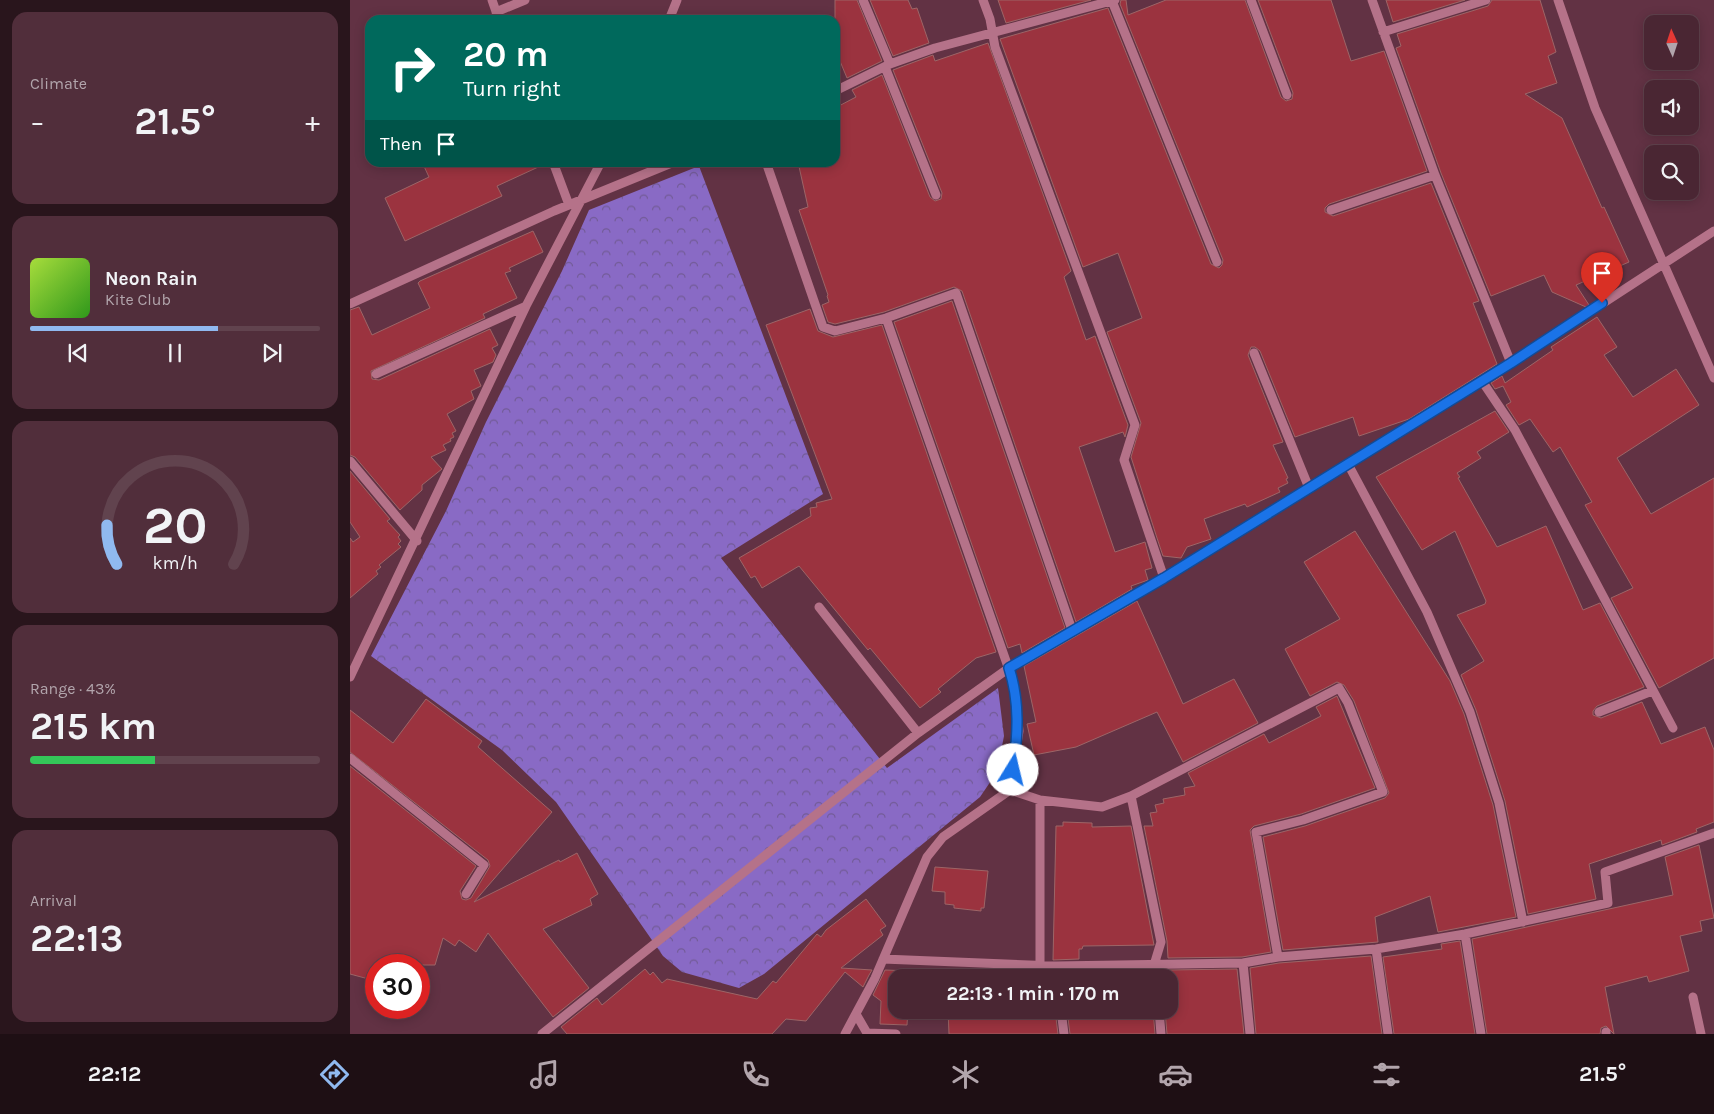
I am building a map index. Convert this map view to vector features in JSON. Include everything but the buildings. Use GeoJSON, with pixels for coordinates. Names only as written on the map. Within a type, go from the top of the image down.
{"type":"FeatureCollection","features":[{"type":"Feature","properties":{"kind":"street"},"geometry":{"type":"LineString","coordinates":[[492,0],[498,15]]}},
{"type":"Feature","properties":{"kind":"street"},"geometry":{"type":"LineString","coordinates":[[500,15],[524,0]]}},
{"type":"Feature","properties":{"kind":"street"},"geometry":{"type":"LineString","coordinates":[[671,15],[677,0]]}},
{"type":"Feature","properties":{"kind":"street"},"geometry":{"type":"LineString","coordinates":[[863,0],[936,195]]}},
{"type":"Feature","properties":{"kind":"street"},"geometry":{"type":"LineString","coordinates":[[983,0],[995,48],[1135,425],[1124,460],[1164,578]]}},
{"type":"Feature","properties":{"kind":"street"},"geometry":{"type":"LineString","coordinates":[[1251,0],[1288,95]]}},
{"type":"Feature","properties":{"kind":"street"},"geometry":{"type":"LineString","coordinates":[[1372,0],[1435,175],[1511,363]]}},
{"type":"Feature","properties":{"kind":"street"},"geometry":{"type":"LineString","coordinates":[[1383,32],[1486,0]]}},
{"type":"Feature","properties":{"kind":"street"},"geometry":{"type":"LineString","coordinates":[[1558,0],[1595,108],[1714,378]]}},
{"type":"Feature","properties":{"kind":"street"},"geometry":{"type":"LineString","coordinates":[[840,89],[888,65],[935,48],[1113,1],[1217,262]]}},
{"type":"Feature","properties":{"kind":"street"},"geometry":{"type":"LineString","coordinates":[[555,167],[569,205]]}},
{"type":"Feature","properties":{"kind":"street"},"geometry":{"type":"LineString","coordinates":[[350,677],[526,306],[597,167]]}},
{"type":"Feature","properties":{"kind":"street"},"geometry":{"type":"LineString","coordinates":[[350,304],[579,200],[662,167]]}},
{"type":"Feature","properties":{"kind":"street"},"geometry":{"type":"LineString","coordinates":[[768,167],[823,327],[835,331],[886,318],[956,293],[1072,630]]}},
{"type":"Feature","properties":{"kind":"street"},"geometry":{"type":"LineString","coordinates":[[1331,210],[1435,175]]}},
{"type":"Feature","properties":{"kind":"street"},"geometry":{"type":"LineString","coordinates":[[542,1034],[918,733],[1009,668],[1164,578],[1482,381],[1714,231]]}},
{"type":"Feature","properties":{"kind":"street"},"geometry":{"type":"LineString","coordinates":[[376,374],[526,306]]}},
{"type":"Feature","properties":{"kind":"street"},"geometry":{"type":"LineString","coordinates":[[845,1034],[883,959],[927,858],[943,837],[1010,790],[1019,731],[1014,684],[1009,668],[886,318]]}},
{"type":"Feature","properties":{"kind":"street"},"geometry":{"type":"LineString","coordinates":[[1254,353],[1309,488]]}},
{"type":"Feature","properties":{"kind":"street"},"geometry":{"type":"LineString","coordinates":[[1482,381],[1515,430],[1673,728]]}},
{"type":"Feature","properties":{"kind":"street"},"geometry":{"type":"LineString","coordinates":[[350,461],[416,541]]}},
{"type":"Feature","properties":{"kind":"street"},"geometry":{"type":"LineString","coordinates":[[1348,464],[1427,612],[1470,712],[1499,803],[1522,922]]}},
{"type":"Feature","properties":{"kind":"street"},"geometry":{"type":"LineString","coordinates":[[818,607],[918,733]]}},
{"type":"Feature","properties":{"kind":"street"},"geometry":{"type":"LineString","coordinates":[[1010,790],[1040,800],[1102,807],[1131,796],[1339,688],[1348,702],[1383,792],[1304,820],[1256,832],[1278,956]]}},
{"type":"Feature","properties":{"kind":"street"},"geometry":{"type":"LineString","coordinates":[[1600,712],[1652,691]]}},
{"type":"Feature","properties":{"kind":"street"},"geometry":{"type":"LineString","coordinates":[[350,758],[484,865],[466,894]]}},
{"type":"Feature","properties":{"kind":"street"},"geometry":{"type":"LineString","coordinates":[[1131,796],[1161,942],[1154,964],[1155,969]]}},
{"type":"Feature","properties":{"kind":"street"},"geometry":{"type":"LineString","coordinates":[[1040,800],[1040,966]]}},
{"type":"Feature","properties":{"kind":"street"},"geometry":{"type":"LineString","coordinates":[[883,959],[1040,966],[1243,963],[1278,956],[1376,949],[1464,934],[1608,903],[1605,872],[1714,833]]}},
{"type":"Feature","properties":{"kind":"street"},"geometry":{"type":"LineString","coordinates":[[1464,934],[1481,1034]]}},
{"type":"Feature","properties":{"kind":"street"},"geometry":{"type":"LineString","coordinates":[[1376,949],[1388,1034]]}},
{"type":"Feature","properties":{"kind":"street"},"geometry":{"type":"LineString","coordinates":[[1243,963],[1250,1034]]}},
{"type":"Feature","properties":{"kind":"street"},"geometry":{"type":"LineString","coordinates":[[1692,997],[1701,1034]]}},
{"type":"Feature","properties":{"kind":"street"},"geometry":{"type":"LineString","coordinates":[[856,1014],[867,1033],[896,1034]]}},
{"type":"Feature","properties":{"kind":"street"},"geometry":{"type":"LineString","coordinates":[[1062,1019],[1064,1034]]}},
{"type":"Feature","properties":{"kind":"street"},"geometry":{"type":"LineString","coordinates":[[1160,1019],[1161,1034]]}},
{"type":"Feature","properties":{"kind":"green space"},"geometry":{"type":"Polygon","coordinates":[[[699,167],[823,494],[721,558],[887,768],[998,688],[1004,736],[997,772],[980,797],[764,974],[739,988],[682,972],[663,956],[556,802],[502,750],[371,656],[446,511],[486,422],[562,271],[589,210],[699,167]]]}},
{"type":"Feature","properties":{"kind":"route"},"geometry":{"type":"LineString","coordinates":[[1013,770],[1019,731],[1014,684],[1009,668],[1164,578],[1511,363],[1602,303]]}}]}
